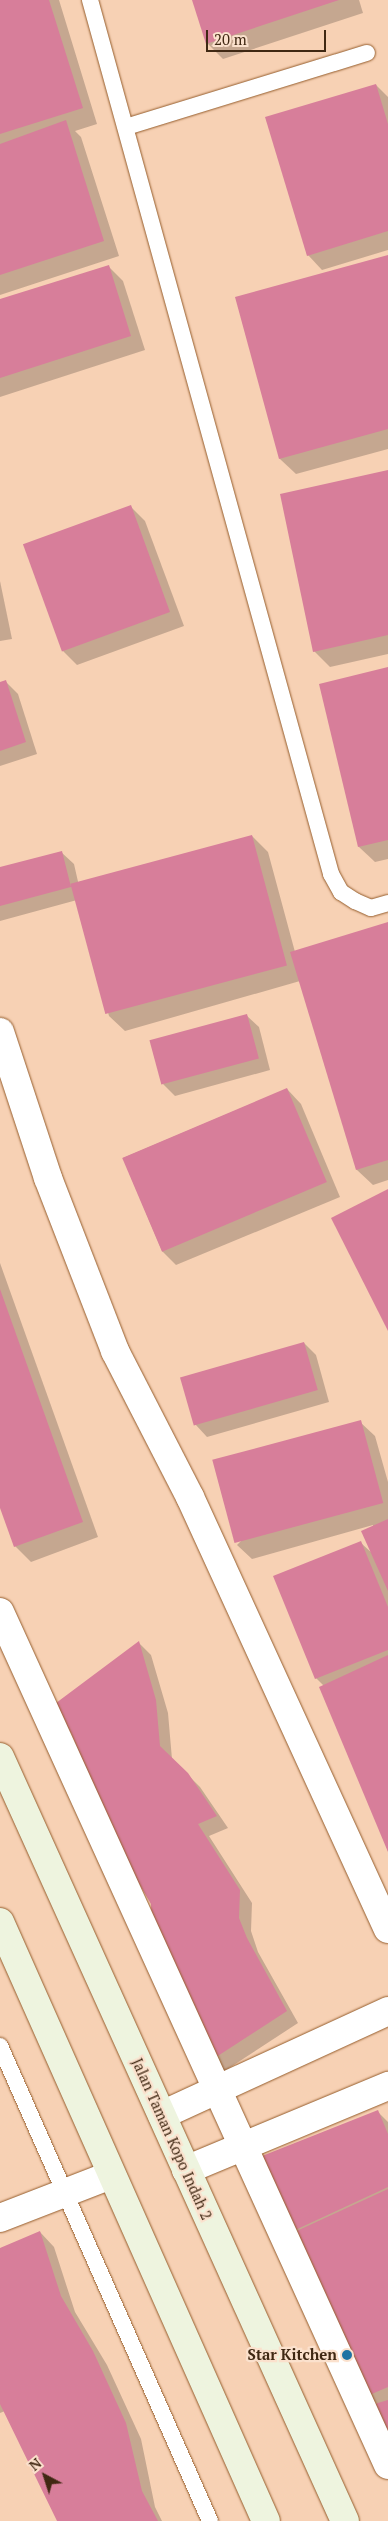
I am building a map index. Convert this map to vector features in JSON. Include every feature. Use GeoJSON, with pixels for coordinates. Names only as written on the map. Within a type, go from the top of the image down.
{"type":"FeatureCollection","features":[{"type":"Feature","properties":{"kind":"main road","name":"Jalan Taman Kopo Indah 2"},"geometry":{"type":"LineString","coordinates":[[0,1757],[345,2521]]}},
{"type":"Feature","properties":{"kind":"main road"},"geometry":{"type":"LineString","coordinates":[[0,1922],[266,2521]]}},
{"type":"Feature","properties":{"kind":"street"},"geometry":{"type":"LineString","coordinates":[[0,1032],[48,1178],[115,1350],[190,1497],[388,1929]]}},
{"type":"Feature","properties":{"kind":"street"},"geometry":{"type":"LineString","coordinates":[[0,1612],[241,2146],[388,2465]]}},
{"type":"Feature","properties":{"kind":"street"},"geometry":{"type":"LineString","coordinates":[[162,2116],[388,2011]]}},
{"type":"Feature","properties":{"kind":"street"},"geometry":{"type":"LineString","coordinates":[[186,2170],[388,2086]]}},
{"type":"Feature","properties":{"kind":"street"},"geometry":{"type":"LineString","coordinates":[[0,2218],[111,2175]]}},
{"type":"Feature","properties":{"kind":"lane"},"geometry":{"type":"LineString","coordinates":[[90,0],[331,874],[341,892],[354,901],[371,908],[388,903]]}},
{"type":"Feature","properties":{"kind":"lane"},"geometry":{"type":"LineString","coordinates":[[126,127],[367,53]]}},
{"type":"Feature","properties":{"kind":"lane"},"geometry":{"type":"LineString","coordinates":[[0,2046],[210,2521]]}},
{"type":"Feature","properties":{"kind":"building"},"geometry":{"type":"Polygon","coordinates":[[[0,0],[49,0],[83,108],[0,134],[0,0]]]}},
{"type":"Feature","properties":{"kind":"building"},"geometry":{"type":"Polygon","coordinates":[[[192,0],[339,0],[206,44],[192,0]]]}},
{"type":"Feature","properties":{"kind":"building"},"geometry":{"type":"Polygon","coordinates":[[[376,84],[388,124],[388,231],[307,256],[265,117],[376,84]]]}},
{"type":"Feature","properties":{"kind":"building"},"geometry":{"type":"Polygon","coordinates":[[[66,120],[104,241],[0,275],[0,144],[66,120]]]}},
{"type":"Feature","properties":{"kind":"building"},"geometry":{"type":"Polygon","coordinates":[[[388,255],[388,429],[279,459],[235,297],[388,255]]]}},
{"type":"Feature","properties":{"kind":"building"},"geometry":{"type":"Polygon","coordinates":[[[109,265],[131,336],[0,378],[0,299],[109,265]]]}},
{"type":"Feature","properties":{"kind":"building"},"geometry":{"type":"Polygon","coordinates":[[[388,470],[388,635],[313,652],[280,494],[388,470]]]}},
{"type":"Feature","properties":{"kind":"building"},"geometry":{"type":"Polygon","coordinates":[[[131,505],[170,612],[62,651],[23,544],[131,505]]]}},
{"type":"Feature","properties":{"kind":"building"},"geometry":{"type":"Polygon","coordinates":[[[388,667],[388,840],[358,847],[319,684],[388,667]]]}},
{"type":"Feature","properties":{"kind":"building"},"geometry":{"type":"Polygon","coordinates":[[[6,680],[26,742],[0,751],[0,682],[6,680]]]}},
{"type":"Feature","properties":{"kind":"building"},"geometry":{"type":"Polygon","coordinates":[[[252,835],[287,965],[105,1014],[70,884],[252,835]]]}},
{"type":"Feature","properties":{"kind":"building"},"geometry":{"type":"Polygon","coordinates":[[[62,851],[71,887],[0,906],[0,867],[62,851]]]}},
{"type":"Feature","properties":{"kind":"building"},"geometry":{"type":"Polygon","coordinates":[[[388,922],[388,1160],[356,1170],[290,952],[388,922]]]}},
{"type":"Feature","properties":{"kind":"building"},"geometry":{"type":"Polygon","coordinates":[[[247,1014],[259,1058],[161,1085],[149,1040],[247,1014]]]}},
{"type":"Feature","properties":{"kind":"building"},"geometry":{"type":"Polygon","coordinates":[[[287,1088],[327,1182],[162,1252],[122,1158],[287,1088]]]}},
{"type":"Feature","properties":{"kind":"building"},"geometry":{"type":"Polygon","coordinates":[[[388,1189],[388,1331],[331,1218],[388,1189]]]}},
{"type":"Feature","properties":{"kind":"building"},"geometry":{"type":"Polygon","coordinates":[[[0,1289],[83,1522],[14,1547],[0,1508],[0,1289]]]}},
{"type":"Feature","properties":{"kind":"building"},"geometry":{"type":"Polygon","coordinates":[[[304,1342],[318,1390],[194,1426],[180,1378],[304,1342]]]}},
{"type":"Feature","properties":{"kind":"building"},"geometry":{"type":"Polygon","coordinates":[[[361,1420],[383,1503],[235,1543],[212,1460],[361,1420]]]}},
{"type":"Feature","properties":{"kind":"building"},"geometry":{"type":"Polygon","coordinates":[[[388,1519],[388,1591],[361,1531],[388,1519]]]}},
{"type":"Feature","properties":{"kind":"building"},"geometry":{"type":"Polygon","coordinates":[[[361,1541],[388,1607],[388,1650],[315,1679],[273,1576],[361,1541]]]}},
{"type":"Feature","properties":{"kind":"building"},"geometry":{"type":"Polygon","coordinates":[[[139,1641],[156,1700],[160,1746],[188,1773],[217,1816],[198,1824],[240,1890],[239,1918],[247,1938],[287,2011],[210,2061],[152,1937],[151,1904],[122,1855],[71,1733],[52,1706],[139,1641]]]}},
{"type":"Feature","properties":{"kind":"building"},"geometry":{"type":"Polygon","coordinates":[[[388,1655],[388,1852],[319,1687],[388,1655]]]}},
{"type":"Feature","properties":{"kind":"building"},"geometry":{"type":"Polygon","coordinates":[[[378,2110],[388,2134],[388,2187],[293,2231],[257,2158],[378,2110]]]}},
{"type":"Feature","properties":{"kind":"building"},"geometry":{"type":"Polygon","coordinates":[[[388,2189],[388,2387],[367,2396],[288,2235],[388,2189]]]}},
{"type":"Feature","properties":{"kind":"building"},"geometry":{"type":"Polygon","coordinates":[[[40,2231],[61,2296],[93,2351],[126,2423],[142,2491],[158,2521],[57,2521],[0,2404],[0,2248],[40,2231]]]}},
{"type":"Feature","properties":{"kind":"building"},"geometry":{"type":"Polygon","coordinates":[[[388,2400],[388,2441],[371,2405],[388,2400]]]}},
{"type":"Feature","properties":{"kind":"place","name":"Star Kitchen"},"geometry":{"type":"Point","coordinates":[347,2355]}}]}
